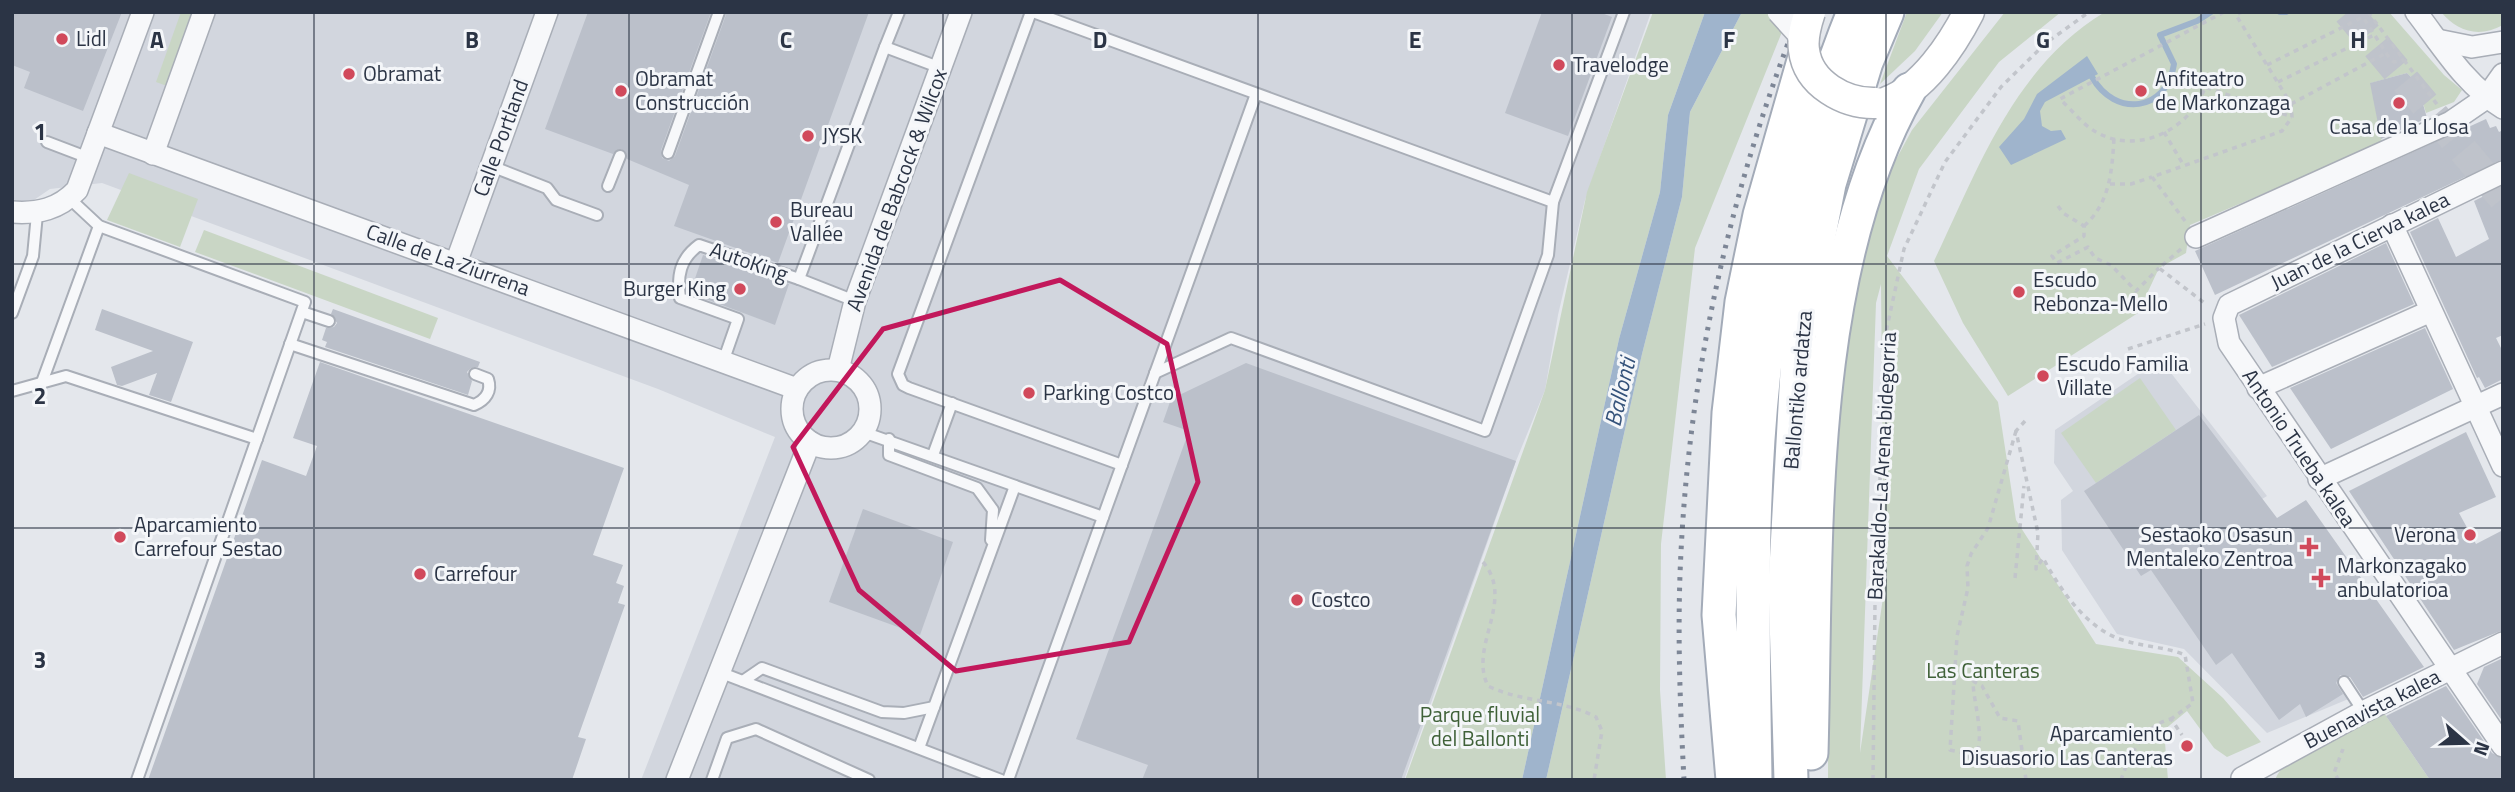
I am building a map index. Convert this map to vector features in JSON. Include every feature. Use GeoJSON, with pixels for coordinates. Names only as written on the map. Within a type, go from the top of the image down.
{"type":"FeatureCollection","features":[{"type":"Feature","properties":{"kind":"main road","name":"Ballontiko ardatza"},"geometry":{"type":"LineString","coordinates":[[1755,780],[1758,440],[1770,323],[1799,184],[1836,57],[1854,12]]}},
{"type":"Feature","properties":{"kind":"main road","name":"Ballontiko ardatza"},"geometry":{"type":"LineString","coordinates":[[1791,780],[1785,584],[1799,336],[1829,184],[1866,62],[1887,12]]}},
{"type":"Feature","properties":{"kind":"main road"},"geometry":{"type":"LineString","coordinates":[[1732,780],[1719,615],[1729,413],[1742,302],[1760,215],[1804,52]]}},
{"type":"Feature","properties":{"kind":"main road"},"geometry":{"type":"LineString","coordinates":[[1810,780],[1822,419],[1837,308],[1858,215],[1881,143],[1909,90]]}},
{"type":"Feature","properties":{"kind":"street"},"geometry":{"type":"LineString","coordinates":[[12,212],[37,214],[69,198],[77,190],[143,12]]}},
{"type":"Feature","properties":{"kind":"street"},"geometry":{"type":"LineString","coordinates":[[153,154],[204,12]]}},
{"type":"Feature","properties":{"kind":"street","name":"Calle Portland"},"geometry":{"type":"LineString","coordinates":[[456,263],[547,12]]}},
{"type":"Feature","properties":{"kind":"street","name":"Avenida de Babcock & Wilcox"},"geometry":{"type":"LineString","coordinates":[[838,370],[855,301],[961,12]]}},
{"type":"Feature","properties":{"kind":"street"},"geometry":{"type":"LineString","coordinates":[[1778,12],[1797,33],[1817,77],[1843,99],[1876,103],[1898,97],[1909,90],[1935,63],[1969,12]]}},
{"type":"Feature","properties":{"kind":"street"},"geometry":{"type":"LineString","coordinates":[[1804,52],[1810,12]]}},
{"type":"Feature","properties":{"kind":"street"},"geometry":{"type":"LineString","coordinates":[[2416,12],[2441,46],[2495,103]]}},
{"type":"Feature","properties":{"kind":"street"},"geometry":{"type":"LineString","coordinates":[[2441,46],[2472,47],[2503,42]]}},
{"type":"Feature","properties":{"kind":"street"},"geometry":{"type":"LineString","coordinates":[[2441,46],[2481,81],[2491,81],[2503,74]]}},
{"type":"Feature","properties":{"kind":"street"},"geometry":{"type":"LineString","coordinates":[[2495,103],[2503,74]]}},
{"type":"Feature","properties":{"kind":"street"},"geometry":{"type":"LineString","coordinates":[[2196,237],[2495,103]]}},
{"type":"Feature","properties":{"kind":"street"},"geometry":{"type":"LineString","coordinates":[[164,124],[168,143],[178,163]]}},
{"type":"Feature","properties":{"kind":"street","name":"Calle de La Ziurrena"},"geometry":{"type":"LineString","coordinates":[[98,133],[797,389]]}},
{"type":"Feature","properties":{"kind":"street","name":"Juan de la Cierva kalea"},"geometry":{"type":"LineString","coordinates":[[2224,318],[2229,305],[2503,172]]}},
{"type":"Feature","properties":{"kind":"street"},"geometry":{"type":"LineString","coordinates":[[2392,225],[2503,466]]}},
{"type":"Feature","properties":{"kind":"street"},"geometry":{"type":"LineString","coordinates":[[2258,388],[2431,311]]}},
{"type":"Feature","properties":{"kind":"street","name":"Antonio Trueba kalea"},"geometry":{"type":"LineString","coordinates":[[2224,318],[2229,343],[2258,388],[2503,746]]}},
{"type":"Feature","properties":{"kind":"street"},"geometry":{"type":"LineString","coordinates":[[838,370],[858,380],[869,399],[868,422],[863,432],[839,447],[810,442],[794,424],[793,400],[797,389],[814,373],[838,370]]}},
{"type":"Feature","properties":{"kind":"street"},"geometry":{"type":"LineString","coordinates":[[2319,478],[2503,394]]}},
{"type":"Feature","properties":{"kind":"street"},"geometry":{"type":"LineString","coordinates":[[677,780],[810,442]]}},
{"type":"Feature","properties":{"kind":"street","name":"Buenavista kalea"},"geometry":{"type":"LineString","coordinates":[[2241,779],[2363,712],[2503,643]]}},
{"type":"Feature","properties":{"kind":"lane"},"geometry":{"type":"LineString","coordinates":[[668,153],[719,12]]}},
{"type":"Feature","properties":{"kind":"lane"},"geometry":{"type":"LineString","coordinates":[[855,301],[799,279],[898,12]]}},
{"type":"Feature","properties":{"kind":"lane"},"geometry":{"type":"LineString","coordinates":[[1122,465],[909,388],[903,384],[898,374],[1032,12],[1553,202]]}},
{"type":"Feature","properties":{"kind":"lane"},"geometry":{"type":"LineString","coordinates":[[1155,373],[1231,338],[1485,431],[1548,256],[1553,202],[1624,12]]}},
{"type":"Feature","properties":{"kind":"lane"},"geometry":{"type":"LineString","coordinates":[[885,47],[941,68]]}},
{"type":"Feature","properties":{"kind":"lane"},"geometry":{"type":"LineString","coordinates":[[1008,780],[1256,94]]}},
{"type":"Feature","properties":{"kind":"lane"},"geometry":{"type":"LineString","coordinates":[[47,142],[89,159]]}},
{"type":"Feature","properties":{"kind":"lane"},"geometry":{"type":"LineString","coordinates":[[608,186],[620,156]]}},
{"type":"Feature","properties":{"kind":"lane"},"geometry":{"type":"LineString","coordinates":[[491,166],[547,188],[556,200],[597,215]]}},
{"type":"Feature","properties":{"kind":"lane"},"geometry":{"type":"LineString","coordinates":[[69,198],[99,226],[305,302],[137,780]]}},
{"type":"Feature","properties":{"kind":"lane"},"geometry":{"type":"LineString","coordinates":[[12,313],[33,256],[37,214]]}},
{"type":"Feature","properties":{"kind":"lane"},"geometry":{"type":"LineString","coordinates":[[41,385],[99,226]]}},
{"type":"Feature","properties":{"kind":"lane","name":"AutoKing"},"geometry":{"type":"LineString","coordinates":[[723,362],[738,319],[680,298],[678,283],[687,254],[699,245],[799,279]]}},
{"type":"Feature","properties":{"kind":"lane"},"geometry":{"type":"LineString","coordinates":[[302,312],[329,321]]}},
{"type":"Feature","properties":{"kind":"lane"},"geometry":{"type":"LineString","coordinates":[[290,344],[474,405],[488,394],[490,385],[488,379],[475,374]]}},
{"type":"Feature","properties":{"kind":"lane"},"geometry":{"type":"LineString","coordinates":[[12,391],[66,376],[257,439]]}},
{"type":"Feature","properties":{"kind":"lane"},"geometry":{"type":"LineString","coordinates":[[933,455],[952,403]]}},
{"type":"Feature","properties":{"kind":"lane"},"geometry":{"type":"LineString","coordinates":[[863,432],[1103,517]]}},
{"type":"Feature","properties":{"kind":"lane"},"geometry":{"type":"LineString","coordinates":[[889,439],[889,456],[977,488],[993,510],[991,550]]}},
{"type":"Feature","properties":{"kind":"lane"},"geometry":{"type":"LineString","coordinates":[[919,748],[1015,486]]}},
{"type":"Feature","properties":{"kind":"lane"},"geometry":{"type":"LineString","coordinates":[[743,681],[762,668],[882,712],[904,713],[934,706]]}},
{"type":"Feature","properties":{"kind":"lane"},"geometry":{"type":"LineString","coordinates":[[719,672],[1001,780]]}},
{"type":"Feature","properties":{"kind":"lane"},"geometry":{"type":"LineString","coordinates":[[2344,682],[2363,712]]}},
{"type":"Feature","properties":{"kind":"lane"},"geometry":{"type":"LineString","coordinates":[[712,780],[727,738],[755,729],[869,780]]}},
{"type":"Feature","properties":{"kind":"path","name":"Barakaldo-La Arena bidegorria"},"geometry":{"type":"LineString","coordinates":[[1873,780],[1875,603],[1886,332],[1904,249],[1945,162],[2001,87],[2046,43],[2089,12]]}},
{"type":"Feature","properties":{"kind":"path"},"geometry":{"type":"LineString","coordinates":[[2109,184],[2131,184],[2282,131],[2292,117],[2291,104],[2236,15],[2226,12],[2060,99],[2096,132],[2114,138],[2151,139],[2188,119],[2205,87],[2292,117]]}},
{"type":"Feature","properties":{"kind":"path"},"geometry":{"type":"LineString","coordinates":[[2236,15],[2242,12]]}},
{"type":"Feature","properties":{"kind":"path"},"geometry":{"type":"LineString","coordinates":[[2368,12],[2451,122]]}},
{"type":"Feature","properties":{"kind":"path"},"geometry":{"type":"LineString","coordinates":[[2267,65],[2363,17],[2394,62],[2404,60]]}},
{"type":"Feature","properties":{"kind":"path"},"geometry":{"type":"LineString","coordinates":[[2278,82],[2374,34]]}},
{"type":"Feature","properties":{"kind":"path"},"geometry":{"type":"LineString","coordinates":[[2291,104],[2386,52]]}},
{"type":"Feature","properties":{"kind":"path"},"geometry":{"type":"LineString","coordinates":[[2164,132],[2183,166]]}},
{"type":"Feature","properties":{"kind":"path"},"geometry":{"type":"LineString","coordinates":[[2114,138],[2109,184],[2099,208],[2084,226],[2084,236],[2080,242],[2052,256],[2057,263],[2088,247],[2095,258],[2111,265],[2136,291],[2196,237],[2152,177]]}},
{"type":"Feature","properties":{"kind":"path"},"geometry":{"type":"LineString","coordinates":[[2058,206],[2063,213],[2084,226]]}},
{"type":"Feature","properties":{"kind":"path"},"geometry":{"type":"LineString","coordinates":[[2159,268],[2224,318]]}},
{"type":"Feature","properties":{"kind":"path"},"geometry":{"type":"LineString","coordinates":[[2128,349],[2224,318]]}},
{"type":"Feature","properties":{"kind":"path"},"geometry":{"type":"LineString","coordinates":[[2025,421],[2016,431],[1988,528],[1971,554],[1967,566],[1968,587],[1960,616],[1954,661],[1950,750],[1968,754],[1972,762],[1977,756],[1979,743],[1973,681],[1982,686],[2000,718],[2018,721],[2026,780]]}},
{"type":"Feature","properties":{"kind":"path"},"geometry":{"type":"LineString","coordinates":[[2016,431],[2038,533],[2036,569],[2043,558],[2059,587],[2085,615],[2110,635],[2185,655],[2193,703],[2171,719],[2158,722],[2142,740],[2121,780]]}},
{"type":"Feature","properties":{"kind":"path"},"geometry":{"type":"LineString","coordinates":[[2015,578],[2025,481]]}},
{"type":"Feature","properties":{"kind":"path"},"geometry":{"type":"LineString","coordinates":[[1483,562],[1493,574],[1495,592],[1483,676],[1488,686],[1522,698],[1569,706],[1596,717],[1602,731],[1594,780]]}},
{"type":"Feature","properties":{"kind":"path"},"geometry":{"type":"LineString","coordinates":[[2171,719],[2182,735]]}},
{"type":"Feature","properties":{"kind":"path"},"geometry":{"type":"LineString","coordinates":[[2334,773],[2339,780]]}},
{"type":"Feature","properties":{"kind":"highlighted area"},"geometry":{"type":"Polygon","coordinates":[[[1060,280],[1167,344],[1198,482],[1129,642],[956,671],[859,590],[793,447],[883,329],[1060,280]]]}},
{"type":"Feature","properties":{"kind":"shaded area"},"geometry":{"type":"Polygon","coordinates":[[[12,12],[1651,12],[1585,200],[1558,315],[1545,390],[1516,461],[1404,780],[641,780],[775,437],[658,389],[102,183],[50,189],[28,204],[12,199],[12,12]]]}},
{"type":"Feature","properties":{"kind":"shaded area"},"geometry":{"type":"Polygon","coordinates":[[[2160,359],[2267,496],[2238,514],[2358,695],[2267,733],[2184,649],[2117,634],[2062,550],[2061,500],[2073,491],[2054,463],[2055,430],[2160,359]]]}},
{"type":"Feature","properties":{"kind":"green space"},"geometry":{"type":"Polygon","coordinates":[[[181,12],[194,12],[167,86],[156,82],[181,12]]]}},
{"type":"Feature","properties":{"kind":"green space","name":"Parque fluvial del Ballonti"},"geometry":{"type":"Polygon","coordinates":[[[1653,12],[1705,12],[1668,115],[1660,192],[1619,339],[1522,780],[1405,780],[1545,390],[1587,192],[1653,12]]]}},
{"type":"Feature","properties":{"kind":"green space","name":"Parque fluvial del Ballonti"},"geometry":{"type":"Polygon","coordinates":[[[1742,12],[1790,12],[1695,248],[1661,544],[1660,690],[1666,780],[1546,780],[1642,354],[1682,197],[1690,112],[1742,12]]]}},
{"type":"Feature","properties":{"kind":"green space"},"geometry":{"type":"Polygon","coordinates":[[[1907,12],[1943,12],[1915,51],[1880,84],[1907,12]]]}},
{"type":"Feature","properties":{"kind":"green space","name":"Las Canteras"},"geometry":{"type":"Polygon","coordinates":[[[2005,12],[2061,12],[1999,62],[1919,169],[1887,256],[1998,402],[2016,520],[2096,644],[2178,657],[2223,698],[2261,742],[2227,757],[2214,748],[2187,711],[2164,730],[2168,780],[1828,780],[1829,412],[1862,253],[1885,180],[1912,130],[2005,12]],[[1881,284],[1876,303],[1860,753],[1884,591],[1881,284]]]}},
{"type":"Feature","properties":{"kind":"green space"},"geometry":{"type":"Polygon","coordinates":[[[2105,12],[2389,12],[2444,75],[2462,90],[2454,102],[2426,113],[2417,83],[2407,73],[2371,83],[2382,143],[2190,225],[2186,253],[2159,268],[2138,313],[2008,396],[1963,323],[1934,261],[1983,157],[2022,91],[2046,61],[2073,35],[2105,12]]]}},
{"type":"Feature","properties":{"kind":"green space"},"geometry":{"type":"Polygon","coordinates":[[[2441,12],[2503,12],[2503,25],[2486,31],[2469,31],[2454,24],[2441,12]]]}},
{"type":"Feature","properties":{"kind":"green space"},"geometry":{"type":"Polygon","coordinates":[[[129,173],[198,199],[180,247],[107,220],[129,173]]]}},
{"type":"Feature","properties":{"kind":"green space"},"geometry":{"type":"Polygon","coordinates":[[[204,230],[438,318],[430,339],[195,252],[204,230]]]}},
{"type":"Feature","properties":{"kind":"green space"},"geometry":{"type":"Polygon","coordinates":[[[2140,378],[2176,430],[2096,483],[2061,433],[2140,378]]]}},
{"type":"Feature","properties":{"kind":"green space"},"geometry":{"type":"Polygon","coordinates":[[[2384,713],[2430,780],[2275,780],[2282,768],[2307,748],[2384,713]]]}},
{"type":"Feature","properties":{"kind":"water","name":"Ballonti"},"geometry":{"type":"Polygon","coordinates":[[[1705,12],[1742,12],[1690,112],[1682,197],[1642,354],[1546,780],[1522,780],[1619,339],[1660,192],[1668,115],[1705,12]]]}},
{"type":"Feature","properties":{"kind":"water"},"geometry":{"type":"Polygon","coordinates":[[[2087,56],[2098,74],[2045,102],[2040,111],[2042,126],[2051,131],[2061,130],[2066,139],[2011,165],[1999,147],[2024,119],[2037,94],[2087,56]]]}},
{"type":"Feature","properties":{"kind":"building","name":"Lidl"},"geometry":{"type":"Polygon","coordinates":[[[12,12],[122,12],[83,111],[24,88],[30,72],[12,65],[12,12]]]}},
{"type":"Feature","properties":{"kind":"building"},"geometry":{"type":"Polygon","coordinates":[[[588,12],[711,12],[661,150],[662,158],[669,161],[675,156],[727,12],[869,12],[778,263],[674,226],[689,185],[627,159],[622,149],[613,154],[545,129],[588,12]]]}},
{"type":"Feature","properties":{"kind":"building","name":"Travelodge"},"geometry":{"type":"Polygon","coordinates":[[[1542,12],[1599,12],[1612,17],[1568,136],[1505,113],[1542,12]]]}},
{"type":"Feature","properties":{"kind":"building","name":"Casa de la Llosa"},"geometry":{"type":"Polygon","coordinates":[[[2407,73],[2417,83],[2427,118],[2381,139],[2370,83],[2407,73]]]}},
{"type":"Feature","properties":{"kind":"building"},"geometry":{"type":"Polygon","coordinates":[[[2486,119],[2490,128],[2496,126],[2499,132],[2503,130],[2503,159],[2215,295],[2195,251],[2486,119]]]}},
{"type":"Feature","properties":{"kind":"building"},"geometry":{"type":"Polygon","coordinates":[[[2500,188],[2503,194],[2503,335],[2496,338],[2503,352],[2503,379],[2485,388],[2479,377],[2477,378],[2410,232],[2438,218],[2456,257],[2489,239],[2474,201],[2500,188]]]}},
{"type":"Feature","properties":{"kind":"building"},"geometry":{"type":"Polygon","coordinates":[[[2386,243],[2414,304],[2272,367],[2239,315],[2386,243]]]}},
{"type":"Feature","properties":{"kind":"building","name":"Burger King"},"geometry":{"type":"Polygon","coordinates":[[[703,255],[789,284],[775,325],[690,293],[703,255]]]}},
{"type":"Feature","properties":{"kind":"building"},"geometry":{"type":"Polygon","coordinates":[[[102,309],[193,342],[171,402],[149,395],[157,373],[122,386],[117,385],[111,367],[153,351],[95,330],[102,309]]]}},
{"type":"Feature","properties":{"kind":"building"},"geometry":{"type":"Polygon","coordinates":[[[333,309],[480,362],[478,367],[467,372],[472,381],[468,395],[325,347],[327,342],[322,340],[326,328],[334,327],[337,323],[331,314],[333,309]]]}},
{"type":"Feature","properties":{"kind":"building"},"geometry":{"type":"Polygon","coordinates":[[[2425,328],[2453,389],[2331,449],[2290,388],[2425,328]]]}},
{"type":"Feature","properties":{"kind":"building","name":"Carrefour"},"geometry":{"type":"Polygon","coordinates":[[[320,362],[624,468],[593,555],[623,565],[616,583],[624,586],[618,603],[625,605],[578,737],[586,739],[572,780],[148,780],[262,460],[306,476],[317,446],[293,438],[320,362]]]}},
{"type":"Feature","properties":{"kind":"building","name":"Costco"},"geometry":{"type":"Polygon","coordinates":[[[1246,363],[1516,461],[1401,780],[1142,780],[1148,765],[1076,739],[1189,431],[1163,422],[1171,399],[1246,363]]]}},
{"type":"Feature","properties":{"kind":"building"},"geometry":{"type":"Polygon","coordinates":[[[2199,415],[2277,518],[2306,500],[2424,667],[2363,697],[2350,677],[2340,675],[2336,683],[2343,694],[2306,717],[2300,704],[2279,720],[2232,653],[2216,665],[2151,570],[2141,576],[2084,491],[2199,415]]]}},
{"type":"Feature","properties":{"kind":"building"},"geometry":{"type":"Polygon","coordinates":[[[2466,432],[2496,497],[2459,513],[2476,544],[2503,530],[2503,630],[2454,650],[2349,491],[2466,432]]]}},
{"type":"Feature","properties":{"kind":"building"},"geometry":{"type":"Polygon","coordinates":[[[863,509],[953,542],[920,635],[829,602],[863,509]]]}},
{"type":"Feature","properties":{"kind":"building"},"geometry":{"type":"Polygon","coordinates":[[[2503,658],[2503,722],[2477,684],[2484,667],[2503,658]]]}},
{"type":"Feature","properties":{"kind":"building"},"geometry":{"type":"Polygon","coordinates":[[[2446,686],[2492,753],[2503,759],[2503,780],[2430,780],[2386,716],[2446,686]]]}},
{"type":"Feature","properties":{"kind":"waterway"},"geometry":{"type":"LineString","coordinates":[[2092,77],[2102,90],[2126,104],[2151,100],[2169,80],[2174,64],[2160,35],[2197,21],[2211,12]]}},
{"type":"Feature","properties":{"kind":"waterway"},"geometry":{"type":"LineString","coordinates":[[2280,12],[2286,12]]}},
{"type":"Feature","properties":{"kind":"tunnel"},"geometry":{"type":"LineString","coordinates":[[2348,12],[2503,198]]}},
{"type":"Feature","properties":{"kind":"railway"},"geometry":{"type":"LineString","coordinates":[[1684,780],[1680,580],[1686,483],[1694,414],[1718,278],[1735,210],[1754,143],[1800,12]]}},
{"type":"Feature","properties":{"kind":"place","name":"Lidl"},"geometry":{"type":"Point","coordinates":[62,39]}},
{"type":"Feature","properties":{"kind":"place","name":"Travelodge"},"geometry":{"type":"Point","coordinates":[1559,65]}},
{"type":"Feature","properties":{"kind":"place","name":"Obramat"},"geometry":{"type":"Point","coordinates":[349,74]}},
{"type":"Feature","properties":{"kind":"place","name":"Obramat Construcción"},"geometry":{"type":"Point","coordinates":[621,91]}},
{"type":"Feature","properties":{"kind":"place","name":"Anfiteatro de Markonzaga"},"geometry":{"type":"Point","coordinates":[2141,91]}},
{"type":"Feature","properties":{"kind":"place","name":"Casa de la Llosa"},"geometry":{"type":"Point","coordinates":[2399,103]}},
{"type":"Feature","properties":{"kind":"place","name":"JYSK"},"geometry":{"type":"Point","coordinates":[808,136]}},
{"type":"Feature","properties":{"kind":"place","name":"Bureau Vallée"},"geometry":{"type":"Point","coordinates":[776,222]}},
{"type":"Feature","properties":{"kind":"place","name":"Burger King"},"geometry":{"type":"Point","coordinates":[740,289]}},
{"type":"Feature","properties":{"kind":"place","name":"Escudo Rebonza-Mello"},"geometry":{"type":"Point","coordinates":[2019,292]}},
{"type":"Feature","properties":{"kind":"place","name":"Escudo Familia Villate"},"geometry":{"type":"Point","coordinates":[2043,376]}},
{"type":"Feature","properties":{"kind":"place","name":"Parking Costco"},"geometry":{"type":"Point","coordinates":[1029,393]}},
{"type":"Feature","properties":{"kind":"place","name":"Verona"},"geometry":{"type":"Point","coordinates":[2470,535]}},
{"type":"Feature","properties":{"kind":"place","name":"Aparcamiento Carrefour Sestao"},"geometry":{"type":"Point","coordinates":[120,537]}},
{"type":"Feature","properties":{"kind":"place","name":"Sestaoko Osasun Mentaleko Zentroa"},"geometry":{"type":"Point","coordinates":[2309,547]}},
{"type":"Feature","properties":{"kind":"place","name":"Carrefour"},"geometry":{"type":"Point","coordinates":[420,574]}},
{"type":"Feature","properties":{"kind":"place","name":"Markonzagako anbulatorioa"},"geometry":{"type":"Point","coordinates":[2321,578]}},
{"type":"Feature","properties":{"kind":"place","name":"Costco"},"geometry":{"type":"Point","coordinates":[1297,600]}},
{"type":"Feature","properties":{"kind":"place","name":"Aparcamiento Disuasorio Las Canteras"},"geometry":{"type":"Point","coordinates":[2187,746]}}]}
